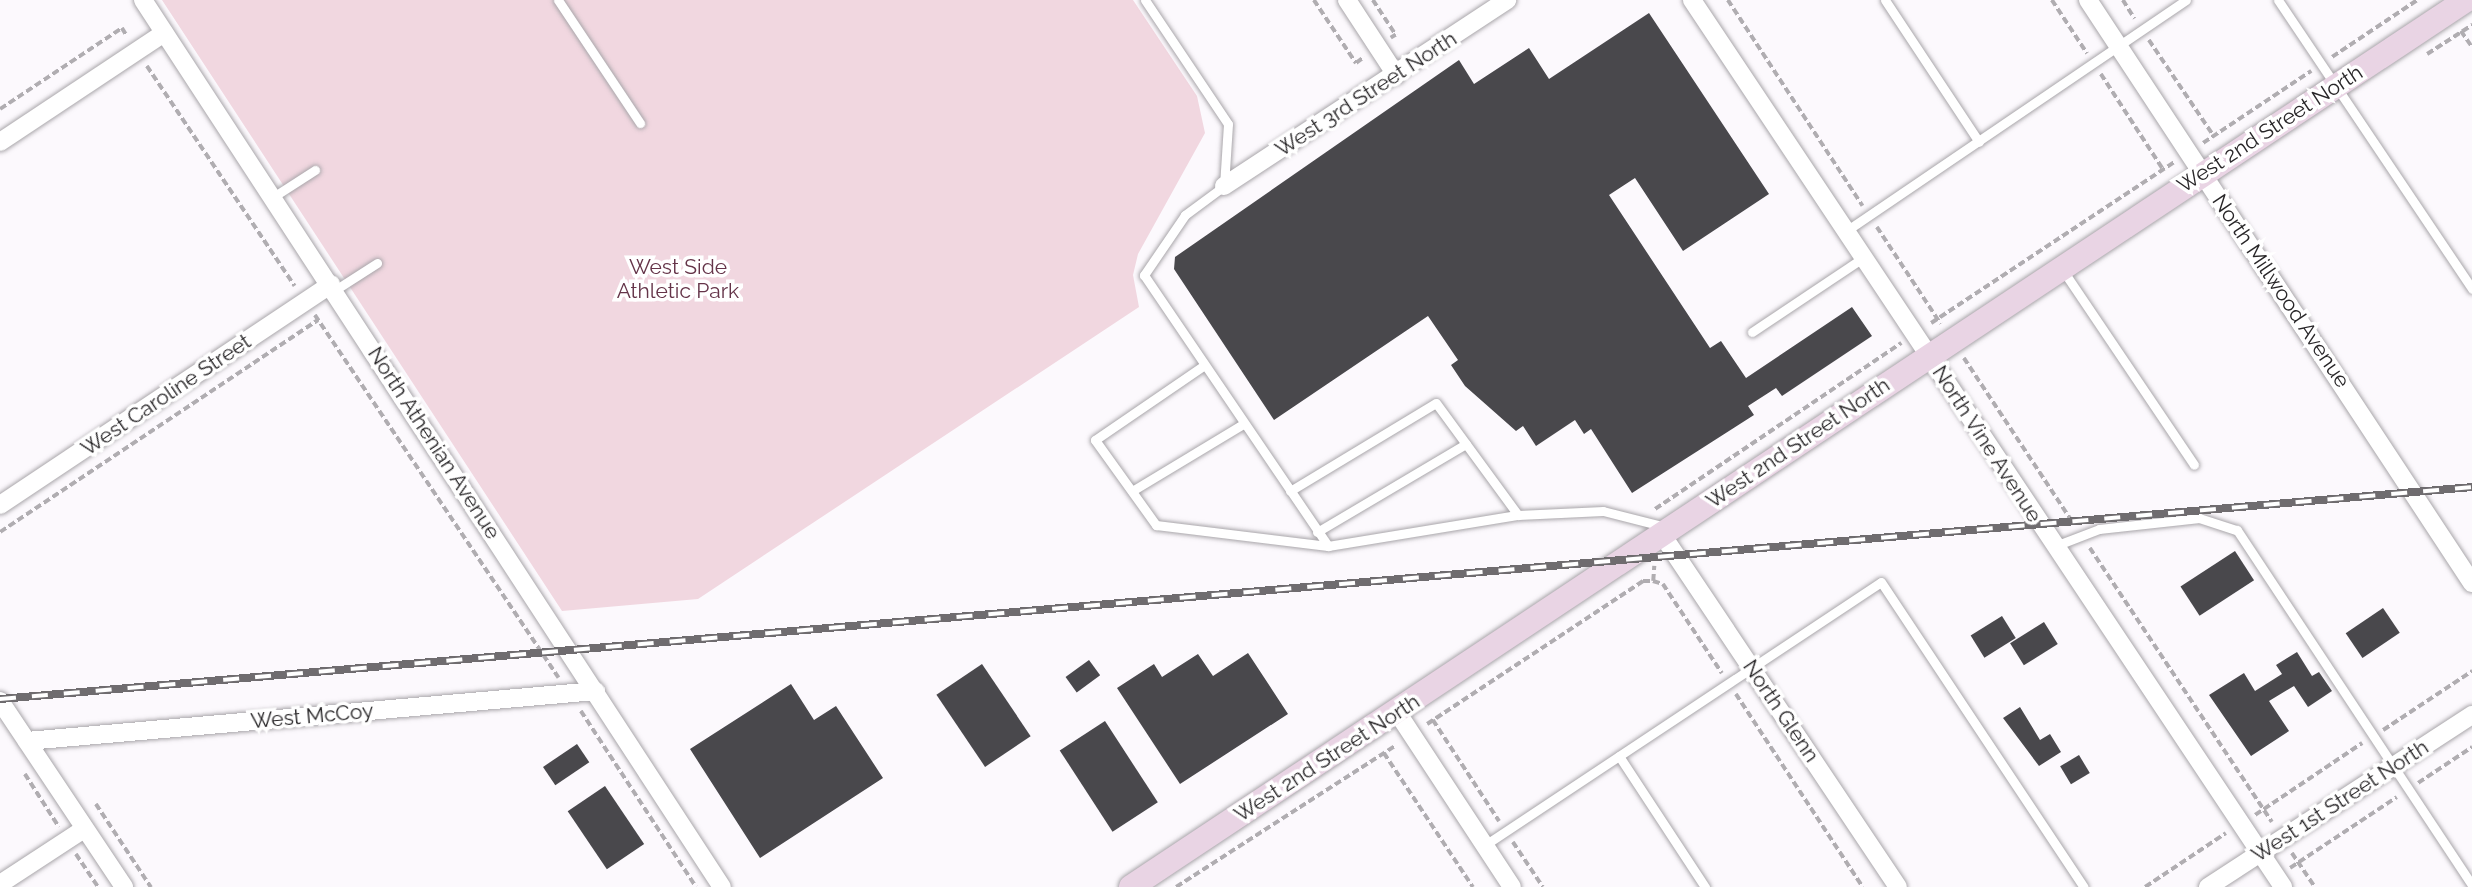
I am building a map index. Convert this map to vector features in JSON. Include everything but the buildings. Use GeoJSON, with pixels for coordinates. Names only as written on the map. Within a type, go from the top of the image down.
{"type":"FeatureCollection","features":[{"type":"Feature","properties":{"kind":"street","name":"North Athenian Avenue"},"geometry":{"type":"LineString","coordinates":[[143,0],[333,287],[722,887]]}},
{"type":"Feature","properties":{"kind":"street"},"geometry":{"type":"LineString","coordinates":[[1347,0],[1396,75]]}},
{"type":"Feature","properties":{"kind":"street","name":"North Vine Avenue"},"geometry":{"type":"LineString","coordinates":[[1692,0],[2283,887]]}},
{"type":"Feature","properties":{"kind":"street","name":"North Millwood Avenue"},"geometry":{"type":"LineString","coordinates":[[2088,0],[2472,583]]}},
{"type":"Feature","properties":{"kind":"street","name":"West 2nd Street North"},"geometry":{"type":"LineString","coordinates":[[1131,887],[1668,532],[1929,354],[2466,0]]}},
{"type":"Feature","properties":{"kind":"street","name":"West 3rd Street North"},"geometry":{"type":"LineString","coordinates":[[1224,186],[1396,75],[1498,2]]}},
{"type":"Feature","properties":{"kind":"street"},"geometry":{"type":"LineString","coordinates":[[0,142],[164,33]]}},
{"type":"Feature","properties":{"kind":"street","name":"West Caroline Street"},"geometry":{"type":"LineString","coordinates":[[0,505],[306,301],[333,287]]}},
{"type":"Feature","properties":{"kind":"street","name":"North Glenn"},"geometry":{"type":"LineString","coordinates":[[1668,532],[1752,668],[1898,887]]}},
{"type":"Feature","properties":{"kind":"street","name":"West McCoy"},"geometry":{"type":"LineString","coordinates":[[27,741],[596,691]]}},
{"type":"Feature","properties":{"kind":"street"},"geometry":{"type":"LineString","coordinates":[[0,701],[124,887]]}},
{"type":"Feature","properties":{"kind":"street"},"geometry":{"type":"LineString","coordinates":[[1397,712],[1512,887]]}},
{"type":"Feature","properties":{"kind":"street","name":"West 1st Street North"},"geometry":{"type":"LineString","coordinates":[[2208,887],[2472,715]]}},
{"type":"Feature","properties":{"kind":"street"},"geometry":{"type":"LineString","coordinates":[[0,884],[85,829]]}},
{"type":"Feature","properties":{"kind":"lane"},"geometry":{"type":"LineString","coordinates":[[558,0],[640,124]]}},
{"type":"Feature","properties":{"kind":"lane"},"geometry":{"type":"LineString","coordinates":[[1146,0],[1228,124],[1224,186],[1185,215],[1144,275],[1203,366],[1328,546]]}},
{"type":"Feature","properties":{"kind":"lane"},"geometry":{"type":"LineString","coordinates":[[1885,0],[1979,142]]}},
{"type":"Feature","properties":{"kind":"lane"},"geometry":{"type":"LineString","coordinates":[[1846,231],[2186,0]]}},
{"type":"Feature","properties":{"kind":"lane"},"geometry":{"type":"LineString","coordinates":[[2278,0],[2472,289]]}},
{"type":"Feature","properties":{"kind":"lane"},"geometry":{"type":"LineString","coordinates":[[273,197],[315,170]]}},
{"type":"Feature","properties":{"kind":"lane"},"geometry":{"type":"LineString","coordinates":[[1752,332],[1864,257]]}},
{"type":"Feature","properties":{"kind":"lane"},"geometry":{"type":"LineString","coordinates":[[333,287],[377,263]]}},
{"type":"Feature","properties":{"kind":"lane"},"geometry":{"type":"LineString","coordinates":[[2061,267],[2194,465]]}},
{"type":"Feature","properties":{"kind":"lane"},"geometry":{"type":"LineString","coordinates":[[1203,366],[1095,440],[1156,525],[1328,546],[1518,515],[1603,511],[1639,520],[1668,532]]}},
{"type":"Feature","properties":{"kind":"lane"},"geometry":{"type":"LineString","coordinates":[[1290,491],[1436,402],[1518,515]]}},
{"type":"Feature","properties":{"kind":"lane"},"geometry":{"type":"LineString","coordinates":[[1132,491],[1243,424]]}},
{"type":"Feature","properties":{"kind":"lane"},"geometry":{"type":"LineString","coordinates":[[1317,532],[1466,444]]}},
{"type":"Feature","properties":{"kind":"lane"},"geometry":{"type":"LineString","coordinates":[[2054,546],[2080,533],[2199,518],[2237,530],[2472,885]]}},
{"type":"Feature","properties":{"kind":"lane"},"geometry":{"type":"LineString","coordinates":[[1485,845],[1881,582],[2084,887]]}},
{"type":"Feature","properties":{"kind":"lane"},"geometry":{"type":"LineString","coordinates":[[1619,756],[1705,887]]}},
{"type":"Feature","properties":{"kind":"path"},"geometry":{"type":"LineString","coordinates":[[1728,0],[1941,324]]}},
{"type":"Feature","properties":{"kind":"path"},"geometry":{"type":"LineString","coordinates":[[2052,0],[2163,169]]}},
{"type":"Feature","properties":{"kind":"path"},"geometry":{"type":"LineString","coordinates":[[2123,0],[2216,139]]}},
{"type":"Feature","properties":{"kind":"path"},"geometry":{"type":"LineString","coordinates":[[0,109],[122,28],[696,887]]}},
{"type":"Feature","properties":{"kind":"path"},"geometry":{"type":"LineString","coordinates":[[0,532],[318,320]]}},
{"type":"Feature","properties":{"kind":"path"},"geometry":{"type":"LineString","coordinates":[[1639,520],[1903,342]]}},
{"type":"Feature","properties":{"kind":"path"},"geometry":{"type":"LineString","coordinates":[[1959,351],[2272,822]]}},
{"type":"Feature","properties":{"kind":"path"},"geometry":{"type":"LineString","coordinates":[[1653,581],[1654,566]]}},
{"type":"Feature","properties":{"kind":"path"},"geometry":{"type":"LineString","coordinates":[[1423,727],[1611,601],[1653,581],[1663,584],[1863,887]]}},
{"type":"Feature","properties":{"kind":"path"},"geometry":{"type":"LineString","coordinates":[[1433,720],[1543,887]]}},
{"type":"Feature","properties":{"kind":"path"},"geometry":{"type":"LineString","coordinates":[[1176,887],[1395,746]]}},
{"type":"Feature","properties":{"kind":"path"},"geometry":{"type":"LineString","coordinates":[[2288,869],[2472,747]]}},
{"type":"Feature","properties":{"kind":"path"},"geometry":{"type":"LineString","coordinates":[[1384,753],[1473,887]]}},
{"type":"Feature","properties":{"kind":"path"},"geometry":{"type":"LineString","coordinates":[[22,771],[98,887]]}},
{"type":"Feature","properties":{"kind":"path"},"geometry":{"type":"LineString","coordinates":[[96,804],[151,887]]}},
{"type":"Feature","properties":{"kind":"path"},"geometry":{"type":"LineString","coordinates":[[2145,887],[2228,832]]}},
{"type":"Feature","properties":{"kind":"path"},"geometry":{"type":"LineString","coordinates":[[2291,851],[2315,887]]}},
{"type":"Feature","properties":{"kind":"green space","name":"West Side Athletic Park"},"geometry":{"type":"Polygon","coordinates":[[[162,0],[1133,0],[1197,96],[1205,133],[1138,254],[1133,275],[1139,307],[698,599],[562,611],[162,0]]]}},
{"type":"Feature","properties":{"kind":"railway"},"geometry":{"type":"LineString","coordinates":[[0,699],[2472,487]]}}]}
